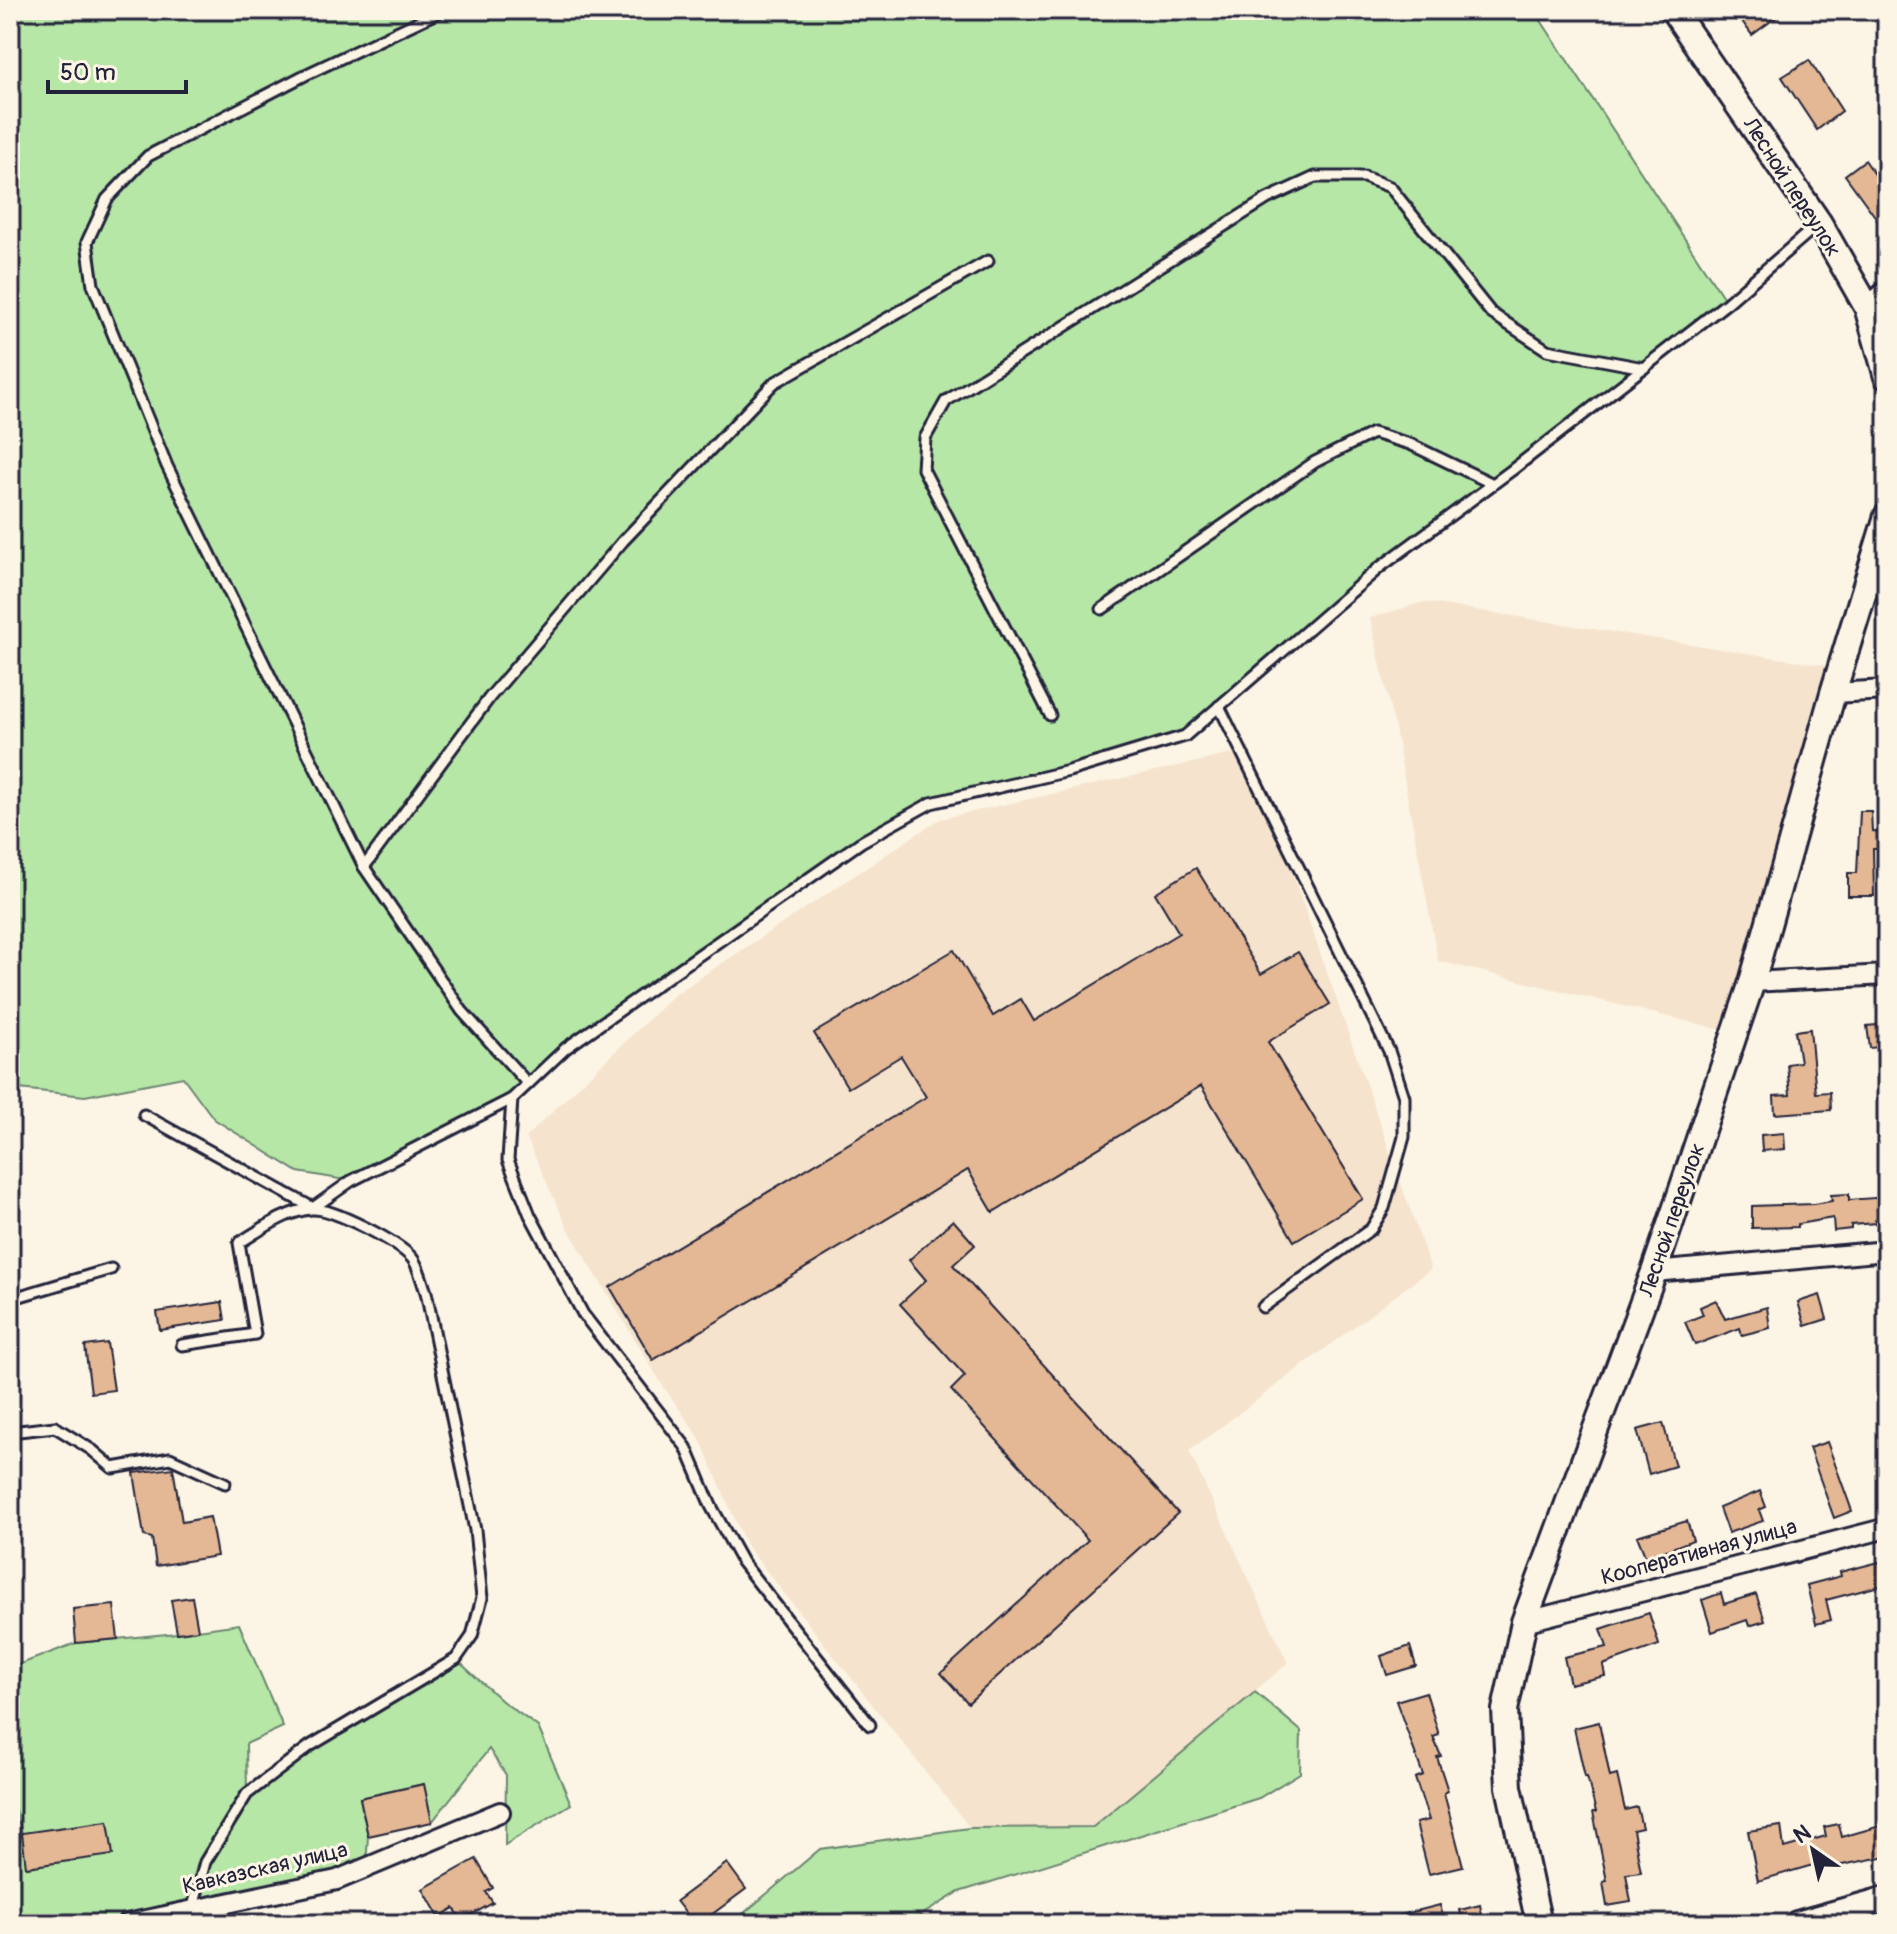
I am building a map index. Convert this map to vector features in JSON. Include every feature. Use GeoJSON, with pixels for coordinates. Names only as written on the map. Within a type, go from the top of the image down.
{"type":"FeatureCollection","features":[{"type":"Feature","properties":{"kind":"main road","name":"Лесной переулок"},"geometry":{"type":"LineString","coordinates":[[1673,10],[1819,223],[1867,307],[1887,377]]}},
{"type":"Feature","properties":{"kind":"main road","name":"Лесной переулок"},"geometry":{"type":"LineString","coordinates":[[1539,1924],[1509,1787],[1505,1710],[1524,1622],[1654,1272],[1752,982],[1833,693],[1887,516]]}},
{"type":"Feature","properties":{"kind":"main road"},"geometry":{"type":"LineString","coordinates":[[1797,1924],[1887,1899]]}},
{"type":"Feature","properties":{"kind":"street"},"geometry":{"type":"LineString","coordinates":[[1867,307],[1887,290]]}},
{"type":"Feature","properties":{"kind":"street"},"geometry":{"type":"LineString","coordinates":[[1833,693],[1887,690]]}},
{"type":"Feature","properties":{"kind":"street"},"geometry":{"type":"LineString","coordinates":[[1752,982],[1887,975]]}},
{"type":"Feature","properties":{"kind":"street"},"geometry":{"type":"LineString","coordinates":[[1654,1272],[1887,1251]]}},
{"type":"Feature","properties":{"kind":"street","name":"Кооперативная улица"},"geometry":{"type":"LineString","coordinates":[[1524,1622],[1887,1528]]}},
{"type":"Feature","properties":{"kind":"street","name":"Кавказская улица"},"geometry":{"type":"LineString","coordinates":[[127,1924],[337,1880],[500,1812]]}},
{"type":"Feature","properties":{"kind":"lane"},"geometry":{"type":"LineString","coordinates":[[443,10],[305,75],[148,156],[107,199],[87,242],[93,285],[167,466],[364,867],[462,1011],[528,1084]]}},
{"type":"Feature","properties":{"kind":"lane"},"geometry":{"type":"LineString","coordinates":[[1050,715],[923,469],[925,438],[946,401],[1267,199],[1315,177],[1364,177],[1390,187],[1491,313],[1547,350],[1644,368]]}},
{"type":"Feature","properties":{"kind":"lane"},"geometry":{"type":"LineString","coordinates":[[182,1345],[255,1334],[239,1243],[276,1220],[313,1208],[351,1181],[512,1099],[566,1048],[861,842],[931,803],[1069,771],[1185,736],[1379,568],[1727,303],[1819,223]]}},
{"type":"Feature","properties":{"kind":"lane"},"geometry":{"type":"LineString","coordinates":[[364,867],[490,697],[623,541],[774,383],[988,261]]}},
{"type":"Feature","properties":{"kind":"lane"},"geometry":{"type":"LineString","coordinates":[[1102,609],[1315,462],[1373,433],[1410,444],[1493,484]]}},
{"type":"Feature","properties":{"kind":"lane"},"geometry":{"type":"LineString","coordinates":[[1219,706],[1389,1051],[1404,1097],[1404,1137],[1384,1208],[1371,1229],[1263,1307]]}},
{"type":"Feature","properties":{"kind":"lane"},"geometry":{"type":"LineString","coordinates":[[512,1099],[508,1160],[530,1215],[583,1314],[686,1447],[711,1506],[742,1562],[870,1725]]}},
{"type":"Feature","properties":{"kind":"lane"},"geometry":{"type":"LineString","coordinates":[[144,1115],[313,1208],[390,1239],[414,1260],[426,1292],[475,1530],[482,1598],[472,1636],[456,1659],[310,1746],[247,1794],[205,1862],[192,1911]]}},
{"type":"Feature","properties":{"kind":"lane"},"geometry":{"type":"LineString","coordinates":[[10,1299],[111,1269]]}},
{"type":"Feature","properties":{"kind":"lane"},"geometry":{"type":"LineString","coordinates":[[10,1432],[55,1427],[92,1450],[113,1468],[170,1458],[225,1483]]}},
{"type":"Feature","properties":{"kind":"shaded area"},"geometry":{"type":"Polygon","coordinates":[[[1424,602],[1841,668],[1735,1033],[1438,961],[1395,729],[1370,618],[1424,602]]]}},
{"type":"Feature","properties":{"kind":"shaded area"},"geometry":{"type":"Polygon","coordinates":[[[1249,750],[1431,1269],[1189,1451],[1288,1663],[1093,1827],[970,1828],[746,1545],[699,1437],[663,1386],[567,1227],[526,1137],[674,995],[940,819],[1249,750]]]}},
{"type":"Feature","properties":{"kind":"green space"},"geometry":{"type":"Polygon","coordinates":[[[10,10],[1534,10],[1727,303],[1379,568],[1185,736],[931,803],[861,842],[566,1048],[512,1099],[351,1181],[298,1172],[214,1119],[183,1077],[85,1096],[10,1088],[10,10]]]}},
{"type":"Feature","properties":{"kind":"green space"},"geometry":{"type":"Polygon","coordinates":[[[239,1624],[283,1727],[246,1744],[247,1793],[310,1746],[456,1659],[502,1701],[538,1727],[571,1804],[505,1845],[506,1775],[489,1749],[432,1822],[423,1784],[360,1798],[368,1836],[366,1868],[127,1924],[10,1924],[10,1872],[22,1833],[10,1794],[10,1668],[76,1643],[239,1624]]]}},
{"type":"Feature","properties":{"kind":"green space"},"geometry":{"type":"Polygon","coordinates":[[[1255,1692],[1301,1731],[1300,1773],[1259,1798],[959,1892],[907,1924],[731,1924],[820,1849],[969,1828],[1093,1827],[1255,1692]]]}},
{"type":"Feature","properties":{"kind":"building"},"geometry":{"type":"Polygon","coordinates":[[[1734,10],[1786,10],[1752,35],[1734,10]]]}},
{"type":"Feature","properties":{"kind":"building"},"geometry":{"type":"Polygon","coordinates":[[[1809,60],[1842,111],[1817,130],[1782,77],[1809,60]]]}},
{"type":"Feature","properties":{"kind":"building"},"geometry":{"type":"Polygon","coordinates":[[[1865,160],[1887,192],[1887,233],[1845,175],[1865,160]]]}},
{"type":"Feature","properties":{"kind":"building"},"geometry":{"type":"Polygon","coordinates":[[[1860,811],[1871,811],[1872,831],[1882,832],[1881,849],[1873,849],[1874,896],[1848,896],[1848,873],[1857,873],[1860,811]]]}},
{"type":"Feature","properties":{"kind":"building"},"geometry":{"type":"Polygon","coordinates":[[[1196,868],[1261,974],[1298,952],[1330,1004],[1268,1042],[1363,1199],[1294,1241],[1201,1086],[993,1212],[968,1170],[653,1360],[610,1287],[926,1097],[901,1056],[848,1088],[814,1033],[954,950],[993,1016],[1021,999],[1034,1021],[1179,933],[1155,893],[1196,868]]]}},
{"type":"Feature","properties":{"kind":"building"},"geometry":{"type":"Polygon","coordinates":[[[1887,1024],[1887,1046],[1870,1048],[1867,1026],[1887,1024]]]}},
{"type":"Feature","properties":{"kind":"building"},"geometry":{"type":"Polygon","coordinates":[[[1810,1029],[1816,1093],[1830,1092],[1831,1110],[1775,1114],[1774,1096],[1790,1095],[1787,1064],[1800,1062],[1795,1031],[1810,1029]]]}},
{"type":"Feature","properties":{"kind":"building"},"geometry":{"type":"Polygon","coordinates":[[[1784,1133],[1785,1149],[1762,1151],[1761,1135],[1784,1133]]]}},
{"type":"Feature","properties":{"kind":"building"},"geometry":{"type":"Polygon","coordinates":[[[1849,1194],[1849,1200],[1887,1197],[1887,1218],[1834,1231],[1833,1218],[1798,1224],[1798,1227],[1752,1228],[1752,1206],[1814,1204],[1832,1201],[1831,1195],[1849,1194]]]}},
{"type":"Feature","properties":{"kind":"building"},"geometry":{"type":"Polygon","coordinates":[[[953,1220],[975,1245],[953,1265],[1178,1513],[968,1703],[941,1673],[1088,1540],[951,1390],[965,1376],[900,1304],[926,1280],[909,1260],[953,1220]]]}},
{"type":"Feature","properties":{"kind":"building"},"geometry":{"type":"Polygon","coordinates":[[[1820,1295],[1827,1319],[1805,1326],[1798,1302],[1820,1295]]]}},
{"type":"Feature","properties":{"kind":"building"},"geometry":{"type":"Polygon","coordinates":[[[1716,1300],[1725,1319],[1767,1307],[1770,1328],[1742,1335],[1740,1328],[1695,1345],[1685,1322],[1703,1315],[1700,1307],[1716,1300]]]}},
{"type":"Feature","properties":{"kind":"building"},"geometry":{"type":"Polygon","coordinates":[[[222,1302],[225,1320],[160,1330],[157,1312],[222,1302]]]}},
{"type":"Feature","properties":{"kind":"building"},"geometry":{"type":"Polygon","coordinates":[[[107,1343],[114,1390],[91,1393],[85,1346],[107,1343]]]}},
{"type":"Feature","properties":{"kind":"building"},"geometry":{"type":"Polygon","coordinates":[[[1663,1423],[1675,1466],[1649,1474],[1637,1430],[1663,1423]]]}},
{"type":"Feature","properties":{"kind":"building"},"geometry":{"type":"Polygon","coordinates":[[[1827,1442],[1852,1511],[1834,1518],[1809,1448],[1827,1442]]]}},
{"type":"Feature","properties":{"kind":"building"},"geometry":{"type":"Polygon","coordinates":[[[173,1468],[182,1522],[210,1517],[217,1556],[156,1566],[152,1538],[144,1536],[134,1473],[173,1468]]]}},
{"type":"Feature","properties":{"kind":"building"},"geometry":{"type":"Polygon","coordinates":[[[1760,1491],[1766,1507],[1759,1510],[1763,1521],[1728,1533],[1719,1508],[1760,1491]]]}},
{"type":"Feature","properties":{"kind":"building"},"geometry":{"type":"Polygon","coordinates":[[[1687,1521],[1693,1540],[1646,1558],[1637,1536],[1687,1521]]]}},
{"type":"Feature","properties":{"kind":"building"},"geometry":{"type":"Polygon","coordinates":[[[1887,1560],[1887,1584],[1826,1600],[1831,1620],[1816,1624],[1807,1585],[1841,1576],[1840,1572],[1887,1560]]]}},
{"type":"Feature","properties":{"kind":"building"},"geometry":{"type":"Polygon","coordinates":[[[1721,1593],[1724,1604],[1756,1594],[1765,1621],[1749,1626],[1747,1620],[1712,1632],[1702,1600],[1721,1593]]]}},
{"type":"Feature","properties":{"kind":"building"},"geometry":{"type":"Polygon","coordinates":[[[192,1597],[198,1630],[177,1633],[171,1600],[192,1597]]]}},
{"type":"Feature","properties":{"kind":"building"},"geometry":{"type":"Polygon","coordinates":[[[114,1605],[118,1639],[76,1643],[73,1609],[114,1605]]]}},
{"type":"Feature","properties":{"kind":"building"},"geometry":{"type":"Polygon","coordinates":[[[1649,1613],[1659,1645],[1603,1665],[1605,1676],[1570,1684],[1564,1657],[1607,1647],[1601,1629],[1649,1613]]]}},
{"type":"Feature","properties":{"kind":"building"},"geometry":{"type":"Polygon","coordinates":[[[1410,1646],[1416,1666],[1387,1675],[1381,1656],[1410,1646]]]}},
{"type":"Feature","properties":{"kind":"building"},"geometry":{"type":"Polygon","coordinates":[[[1426,1692],[1439,1735],[1433,1737],[1441,1756],[1437,1757],[1448,1791],[1444,1793],[1463,1866],[1429,1874],[1416,1823],[1429,1820],[1415,1778],[1423,1775],[1396,1701],[1426,1692]]]}},
{"type":"Feature","properties":{"kind":"building"},"geometry":{"type":"Polygon","coordinates":[[[1599,1722],[1610,1777],[1617,1775],[1625,1810],[1637,1807],[1642,1828],[1633,1830],[1641,1872],[1626,1874],[1631,1902],[1607,1906],[1603,1882],[1607,1881],[1593,1812],[1596,1812],[1574,1728],[1599,1722]]]}},
{"type":"Feature","properties":{"kind":"building"},"geometry":{"type":"Polygon","coordinates":[[[424,1784],[432,1822],[368,1836],[360,1798],[424,1784]]]}},
{"type":"Feature","properties":{"kind":"building"},"geometry":{"type":"Polygon","coordinates":[[[108,1821],[113,1855],[26,1867],[22,1833],[108,1821]]]}},
{"type":"Feature","properties":{"kind":"building"},"geometry":{"type":"Polygon","coordinates":[[[1839,1824],[1842,1837],[1887,1824],[1887,1856],[1832,1867],[1830,1860],[1758,1881],[1748,1831],[1781,1826],[1784,1848],[1826,1836],[1824,1827],[1839,1824]]]}},
{"type":"Feature","properties":{"kind":"building"},"geometry":{"type":"Polygon","coordinates":[[[476,1859],[493,1888],[486,1892],[493,1903],[462,1920],[454,1908],[439,1917],[423,1889],[476,1859]]]}},
{"type":"Feature","properties":{"kind":"building"},"geometry":{"type":"Polygon","coordinates":[[[727,1863],[746,1889],[699,1924],[694,1924],[676,1901],[727,1863]]]}},
{"type":"Feature","properties":{"kind":"building"},"geometry":{"type":"Polygon","coordinates":[[[1440,1905],[1445,1924],[1386,1924],[1385,1919],[1440,1905]]]}},
{"type":"Feature","properties":{"kind":"building"},"geometry":{"type":"Polygon","coordinates":[[[1480,1905],[1484,1924],[1463,1924],[1460,1910],[1480,1905]]]}}]}
